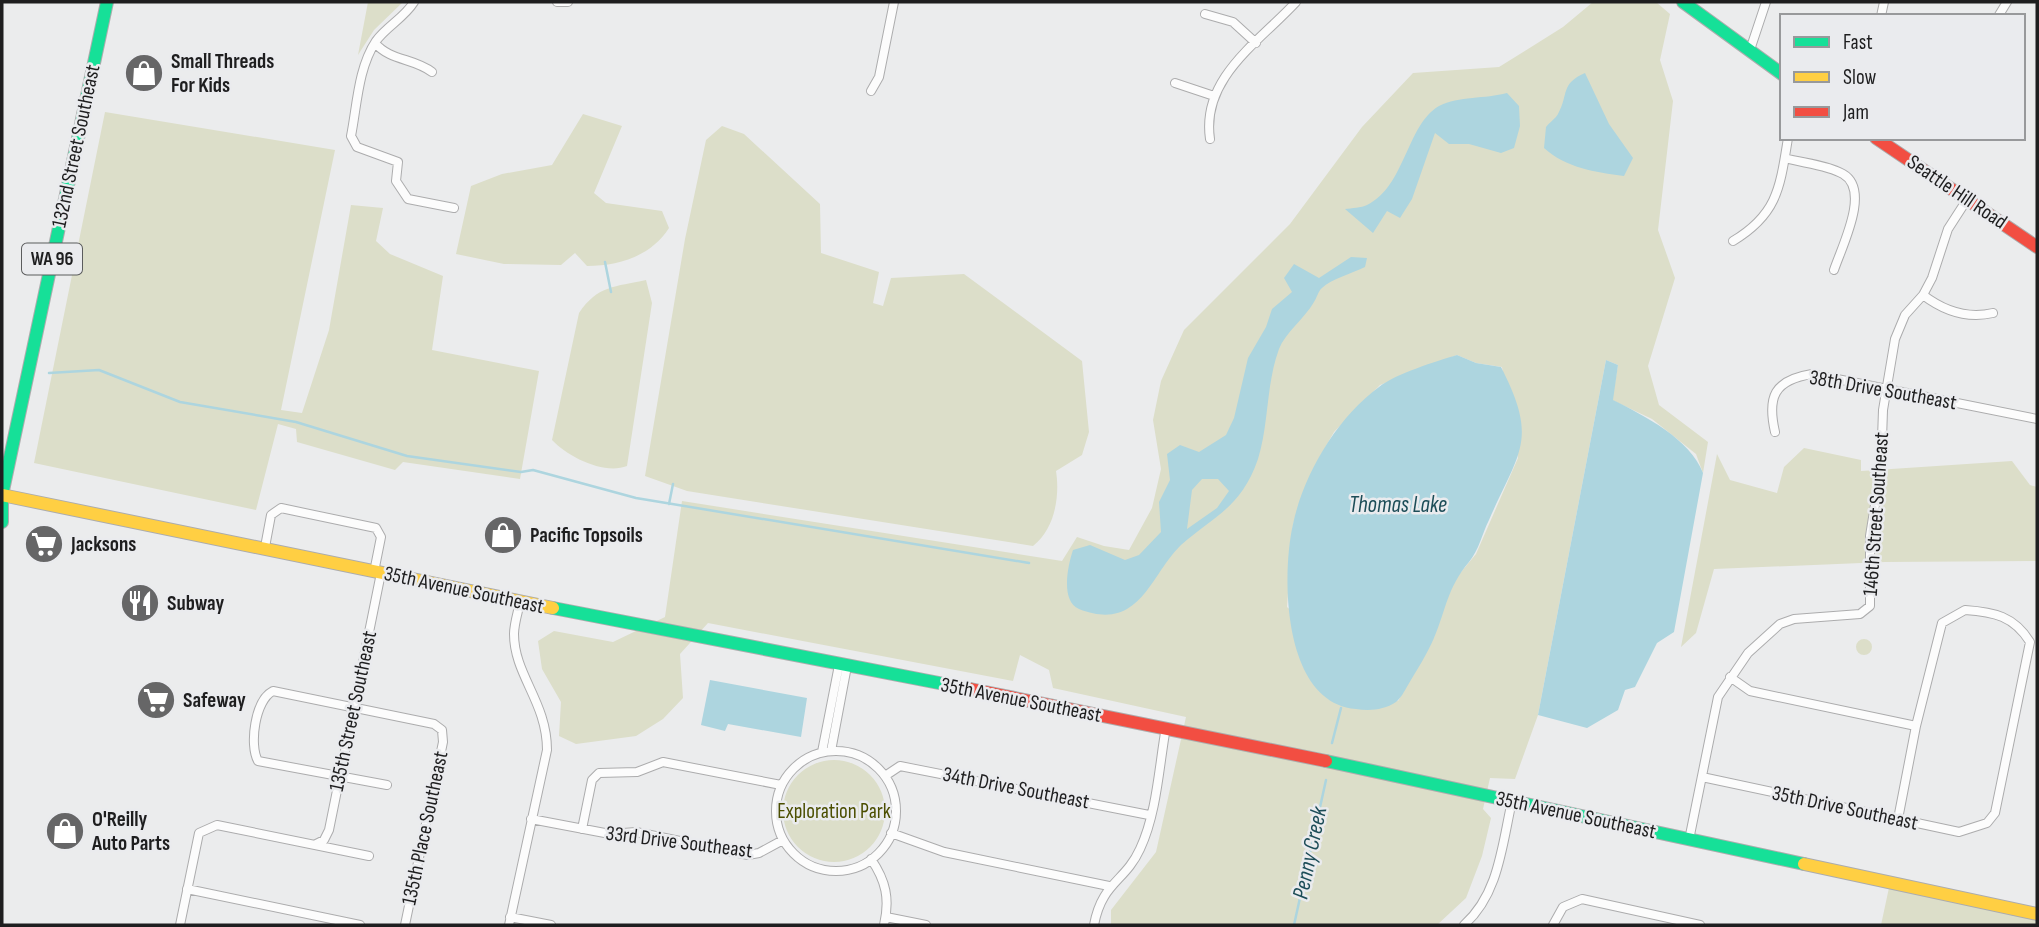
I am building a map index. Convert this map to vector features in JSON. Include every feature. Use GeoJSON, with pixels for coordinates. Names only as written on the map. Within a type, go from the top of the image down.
{"type":"FeatureCollection","features":[{"type":"Feature","properties":{"kind":"street","name":"132nd Street Southeast"},"geometry":{"type":"LineString","coordinates":[[2,522],[2,495],[107,2]]}},
{"type":"Feature","properties":{"kind":"street"},"geometry":{"type":"LineString","coordinates":[[414,2],[401,19],[375,43],[364,66],[351,136],[357,147],[398,162],[396,181],[408,199],[454,208]]}},
{"type":"Feature","properties":{"kind":"street"},"geometry":{"type":"LineString","coordinates":[[557,2],[568,2]]}},
{"type":"Feature","properties":{"kind":"street"},"geometry":{"type":"LineString","coordinates":[[871,90],[879,77],[894,2]]}},
{"type":"Feature","properties":{"kind":"street"},"geometry":{"type":"LineString","coordinates":[[1210,139],[1208,123],[1214,96],[1233,65],[1296,2]]}},
{"type":"Feature","properties":{"kind":"street"},"geometry":{"type":"LineString","coordinates":[[1683,2],[1780,72]]}},
{"type":"Feature","properties":{"kind":"street"},"geometry":{"type":"LineString","coordinates":[[1750,50],[1766,2]]}},
{"type":"Feature","properties":{"kind":"street"},"geometry":{"type":"LineString","coordinates":[[1205,14],[1234,22],[1255,43]]}},
{"type":"Feature","properties":{"kind":"street"},"geometry":{"type":"LineString","coordinates":[[375,43],[384,54],[421,64],[432,72]]}},
{"type":"Feature","properties":{"kind":"street"},"geometry":{"type":"LineString","coordinates":[[1175,83],[1214,96]]}},
{"type":"Feature","properties":{"kind":"street"},"geometry":{"type":"LineString","coordinates":[[1733,241],[1751,230],[1769,212],[1788,140]]}},
{"type":"Feature","properties":{"kind":"street","name":"Seattle Hill Road"},"geometry":{"type":"LineString","coordinates":[[1879,140],[2037,247]]}},
{"type":"Feature","properties":{"kind":"street"},"geometry":{"type":"LineString","coordinates":[[1785,158],[1842,173],[1854,184],[1856,201],[1834,270]]}},
{"type":"Feature","properties":{"kind":"street","name":"146th Street Southeast"},"geometry":{"type":"LineString","coordinates":[[1689,839],[1718,697],[1748,653],[1780,624],[1794,619],[1860,614],[1870,606],[1870,536],[1881,468],[1886,389],[1895,339],[1905,315],[1923,295],[1932,278],[1948,229],[1968,198]]}},
{"type":"Feature","properties":{"kind":"street"},"geometry":{"type":"LineString","coordinates":[[1923,295],[1944,310],[1979,316],[1993,313]]}},
{"type":"Feature","properties":{"kind":"street","name":"38th Drive Southeast"},"geometry":{"type":"LineString","coordinates":[[1775,432],[1772,399],[1780,386],[1794,377],[1812,374],[2037,419]]}},
{"type":"Feature","properties":{"kind":"street","name":"35th Avenue Southeast"},"geometry":{"type":"LineString","coordinates":[[2,495],[265,547],[520,602],[1166,727],[2037,914]]}},
{"type":"Feature","properties":{"kind":"street","name":"135th Street Southeast"},"geometry":{"type":"LineString","coordinates":[[265,547],[271,515],[281,508],[376,528],[381,537],[378,572],[329,830],[324,840],[316,844]]}},
{"type":"Feature","properties":{"kind":"street"},"geometry":{"type":"LineString","coordinates":[[520,602],[513,633],[516,650],[541,709],[547,729],[547,750],[510,921],[551,925]]}},
{"type":"Feature","properties":{"kind":"street","name":"35th Drive Southeast"},"geometry":{"type":"LineString","coordinates":[[1702,778],[1959,832],[1987,823],[1995,813],[2030,642],[2020,625],[2006,617],[1965,610],[1942,623],[1916,726]]}},
{"type":"Feature","properties":{"kind":"street"},"geometry":{"type":"LineString","coordinates":[[827,751],[843,665]]}},
{"type":"Feature","properties":{"kind":"street"},"geometry":{"type":"LineString","coordinates":[[1730,677],[1750,691],[1916,726],[1898,819]]}},
{"type":"Feature","properties":{"kind":"street"},"geometry":{"type":"LineString","coordinates":[[354,707],[273,691],[261,703],[253,747],[258,761],[387,785]]}},
{"type":"Feature","properties":{"kind":"street","name":"135th Place Southeast"},"geometry":{"type":"LineString","coordinates":[[354,707],[434,724],[442,730],[443,742],[405,925]]}},
{"type":"Feature","properties":{"kind":"street"},"geometry":{"type":"LineString","coordinates":[[1094,925],[1100,900],[1109,886],[1130,866],[1141,847],[1166,727]]}},
{"type":"Feature","properties":{"kind":"street"},"geometry":{"type":"LineString","coordinates":[[827,751],[858,756],[870,761],[885,776],[895,809],[891,833],[872,859],[840,871],[823,869],[800,859],[783,840],[777,822],[776,803],[781,785],[798,764],[827,751]]}},
{"type":"Feature","properties":{"kind":"street"},"geometry":{"type":"LineString","coordinates":[[582,829],[592,780],[599,773],[636,772],[663,762],[781,785]]}},
{"type":"Feature","properties":{"kind":"street","name":"34th Drive Southeast"},"geometry":{"type":"LineString","coordinates":[[885,776],[900,766],[1149,815]]}},
{"type":"Feature","properties":{"kind":"street"},"geometry":{"type":"LineString","coordinates":[[1464,925],[1482,906],[1491,890],[1512,801]]}},
{"type":"Feature","properties":{"kind":"street","name":"33rd Drive Southeast"},"geometry":{"type":"LineString","coordinates":[[531,819],[610,834],[636,832],[748,855],[759,853],[783,840]]}},
{"type":"Feature","properties":{"kind":"street"},"geometry":{"type":"LineString","coordinates":[[180,925],[199,833],[206,828],[216,825],[369,856]]}},
{"type":"Feature","properties":{"kind":"street"},"geometry":{"type":"LineString","coordinates":[[891,833],[944,852],[1109,886]]}},
{"type":"Feature","properties":{"kind":"street"},"geometry":{"type":"LineString","coordinates":[[872,859],[884,878],[888,899],[885,921],[926,925]]}},
{"type":"Feature","properties":{"kind":"street"},"geometry":{"type":"LineString","coordinates":[[187,889],[359,925]]}},
{"type":"Feature","properties":{"kind":"street"},"geometry":{"type":"LineString","coordinates":[[1553,925],[1563,908],[1582,899],[1700,925]]}},
{"type":"Feature","properties":{"kind":"green space"},"geometry":{"type":"Polygon","coordinates":[[[368,2],[403,2],[374,30],[358,55],[368,2]]]}},
{"type":"Feature","properties":{"kind":"green space"},"geometry":{"type":"Polygon","coordinates":[[[1593,2],[1656,2],[1670,14],[1660,60],[1673,101],[1658,230],[1675,278],[1648,366],[1659,405],[1708,442],[1703,473],[1696,454],[1652,419],[1612,400],[1618,365],[1606,360],[1538,715],[1515,779],[1490,778],[1483,809],[1491,818],[1482,856],[1466,898],[1437,925],[1111,925],[1111,910],[1156,852],[1186,717],[1053,688],[1049,670],[1020,655],[1013,681],[708,623],[680,654],[683,698],[663,719],[636,736],[576,744],[559,736],[561,702],[542,669],[538,641],[554,631],[613,642],[665,617],[682,501],[1062,561],[1077,537],[1104,546],[1129,550],[1152,508],[1161,469],[1153,420],[1161,381],[1184,330],[1290,224],[1362,127],[1413,73],[1499,67],[1563,27],[1593,2]],[[1457,355],[1380,385],[1334,432],[1318,460],[1293,524],[1287,607],[1398,701],[1434,637],[1441,612],[1456,578],[1476,554],[1518,458],[1502,367],[1476,363],[1457,355]]]}},
{"type":"Feature","properties":{"kind":"green space"},"geometry":{"type":"Polygon","coordinates":[[[105,112],[335,150],[281,410],[302,413],[329,330],[351,205],[383,208],[376,241],[390,254],[443,276],[432,350],[539,371],[520,479],[403,462],[395,470],[297,442],[296,429],[278,424],[256,510],[34,463],[105,112]]]}},
{"type":"Feature","properties":{"kind":"green space"},"geometry":{"type":"Polygon","coordinates":[[[583,114],[622,126],[594,193],[606,203],[662,211],[669,228],[662,238],[633,258],[599,266],[587,266],[575,253],[561,265],[504,264],[456,254],[471,186],[502,174],[552,165],[583,114]]]}},
{"type":"Feature","properties":{"kind":"green space"},"geometry":{"type":"Polygon","coordinates":[[[722,126],[744,134],[820,204],[821,253],[879,272],[873,303],[883,306],[891,278],[964,274],[1082,361],[1089,432],[1082,455],[1056,471],[1054,512],[1046,531],[1033,546],[687,491],[645,476],[685,239],[706,140],[722,126]]]}},
{"type":"Feature","properties":{"kind":"green space"},"geometry":{"type":"Polygon","coordinates":[[[646,280],[652,303],[627,466],[597,466],[577,458],[552,440],[579,313],[600,292],[646,280]]]}},
{"type":"Feature","properties":{"kind":"green space"},"geometry":{"type":"Polygon","coordinates":[[[1804,448],[1861,460],[1861,471],[2012,461],[2030,485],[2037,487],[2037,561],[1885,562],[1714,569],[1696,633],[1681,647],[1717,454],[1730,480],[1777,493],[1784,467],[1804,448]]]}},
{"type":"Feature","properties":{"kind":"green space"},"geometry":{"type":"Polygon","coordinates":[[[1864,639],[1872,647],[1864,655],[1856,647],[1864,639]]]}},
{"type":"Feature","properties":{"kind":"green space","name":"Exploration Park"},"geometry":{"type":"Polygon","coordinates":[[[834,760],[854,764],[870,775],[881,791],[885,811],[881,831],[870,847],[854,858],[834,862],[814,858],[798,847],[787,831],[783,811],[787,791],[798,775],[814,764],[834,760]]]}},
{"type":"Feature","properties":{"kind":"green space"},"geometry":{"type":"Polygon","coordinates":[[[1890,883],[2037,914],[2037,925],[1881,925],[1890,883]]]}},
{"type":"Feature","properties":{"kind":"water"},"geometry":{"type":"Polygon","coordinates":[[[1585,73],[1609,124],[1633,158],[1624,176],[1571,165],[1544,148],[1546,127],[1558,114],[1568,86],[1585,73]]]}},
{"type":"Feature","properties":{"kind":"water"},"geometry":{"type":"Polygon","coordinates":[[[1507,93],[1519,106],[1520,126],[1514,148],[1501,153],[1469,144],[1449,144],[1435,133],[1412,199],[1400,218],[1387,211],[1373,233],[1345,209],[1365,206],[1380,196],[1398,171],[1420,127],[1428,115],[1439,106],[1507,93]]]}},
{"type":"Feature","properties":{"kind":"water"},"geometry":{"type":"Polygon","coordinates":[[[1351,257],[1367,258],[1365,267],[1321,289],[1310,308],[1282,343],[1272,376],[1262,446],[1244,489],[1226,509],[1181,545],[1151,585],[1130,607],[1116,613],[1100,614],[1073,605],[1069,599],[1067,582],[1073,550],[1090,545],[1125,560],[1139,555],[1161,532],[1159,502],[1170,480],[1167,454],[1180,445],[1199,452],[1226,435],[1234,418],[1248,358],[1266,327],[1272,309],[1292,292],[1284,278],[1294,264],[1319,278],[1351,257]],[[1202,479],[1192,490],[1187,529],[1217,508],[1229,491],[1218,479],[1202,479]]]}},
{"type":"Feature","properties":{"kind":"water","name":"Thomas Lake"},"geometry":{"type":"Polygon","coordinates":[[[1457,355],[1476,363],[1501,367],[1513,392],[1522,430],[1516,461],[1475,552],[1451,590],[1431,644],[1400,698],[1387,707],[1372,710],[1356,709],[1332,702],[1314,685],[1301,662],[1288,604],[1289,547],[1305,485],[1336,431],[1349,414],[1379,387],[1416,368],[1457,355]]]}},
{"type":"Feature","properties":{"kind":"water"},"geometry":{"type":"Polygon","coordinates":[[[1606,360],[1618,365],[1613,400],[1652,421],[1677,439],[1688,449],[1703,473],[1674,632],[1657,643],[1635,687],[1625,690],[1618,710],[1587,728],[1538,715],[1606,360]]]}},
{"type":"Feature","properties":{"kind":"water"},"geometry":{"type":"Polygon","coordinates":[[[710,680],[807,698],[801,737],[728,724],[725,731],[701,725],[710,680]]]}},
{"type":"Feature","properties":{"kind":"waterway"},"geometry":{"type":"LineString","coordinates":[[605,262],[611,292]]}},
{"type":"Feature","properties":{"kind":"waterway"},"geometry":{"type":"LineString","coordinates":[[49,373],[99,370],[180,402],[296,422],[407,456],[521,472],[533,470],[636,498],[1029,563]]}},
{"type":"Feature","properties":{"kind":"waterway"},"geometry":{"type":"LineString","coordinates":[[669,504],[673,484]]}},
{"type":"Feature","properties":{"kind":"waterway","name":"Penny Creek"},"geometry":{"type":"LineString","coordinates":[[1332,743],[1341,708]]}},
{"type":"Feature","properties":{"kind":"waterway","name":"Penny Creek"},"geometry":{"type":"LineString","coordinates":[[1294,925],[1326,780]]}},
{"type":"Feature","properties":{"kind":"traffic: fast"},"geometry":{"type":"LineString","coordinates":[[2,522],[2,495],[107,2]]}},
{"type":"Feature","properties":{"kind":"traffic: fast"},"geometry":{"type":"LineString","coordinates":[[1683,2],[1780,73]]}},
{"type":"Feature","properties":{"kind":"traffic: fast"},"geometry":{"type":"LineString","coordinates":[[553,608],[970,689]]}},
{"type":"Feature","properties":{"kind":"traffic: fast"},"geometry":{"type":"LineString","coordinates":[[1326,761],[1804,864]]}},
{"type":"Feature","properties":{"kind":"traffic: slow"},"geometry":{"type":"LineString","coordinates":[[2,495],[553,608]]}},
{"type":"Feature","properties":{"kind":"traffic: slow"},"geometry":{"type":"LineString","coordinates":[[1804,864],[2037,914]]}},
{"type":"Feature","properties":{"kind":"traffic: jam"},"geometry":{"type":"LineString","coordinates":[[1879,140],[2037,247]]}},
{"type":"Feature","properties":{"kind":"traffic: jam"},"geometry":{"type":"LineString","coordinates":[[970,689],[1326,761]]}},
{"type":"Feature","properties":{"kind":"place","name":"Small Threads For Kids"},"geometry":{"type":"Point","coordinates":[144,73]}},
{"type":"Feature","properties":{"kind":"place","name":"Pacific Topsoils"},"geometry":{"type":"Point","coordinates":[503,535]}},
{"type":"Feature","properties":{"kind":"place","name":"Jacksons"},"geometry":{"type":"Point","coordinates":[44,544]}},
{"type":"Feature","properties":{"kind":"place","name":"Subway"},"geometry":{"type":"Point","coordinates":[140,603]}},
{"type":"Feature","properties":{"kind":"place","name":"Safeway"},"geometry":{"type":"Point","coordinates":[156,700]}},
{"type":"Feature","properties":{"kind":"place","name":"O'Reilly Auto Parts"},"geometry":{"type":"Point","coordinates":[65,831]}}]}
